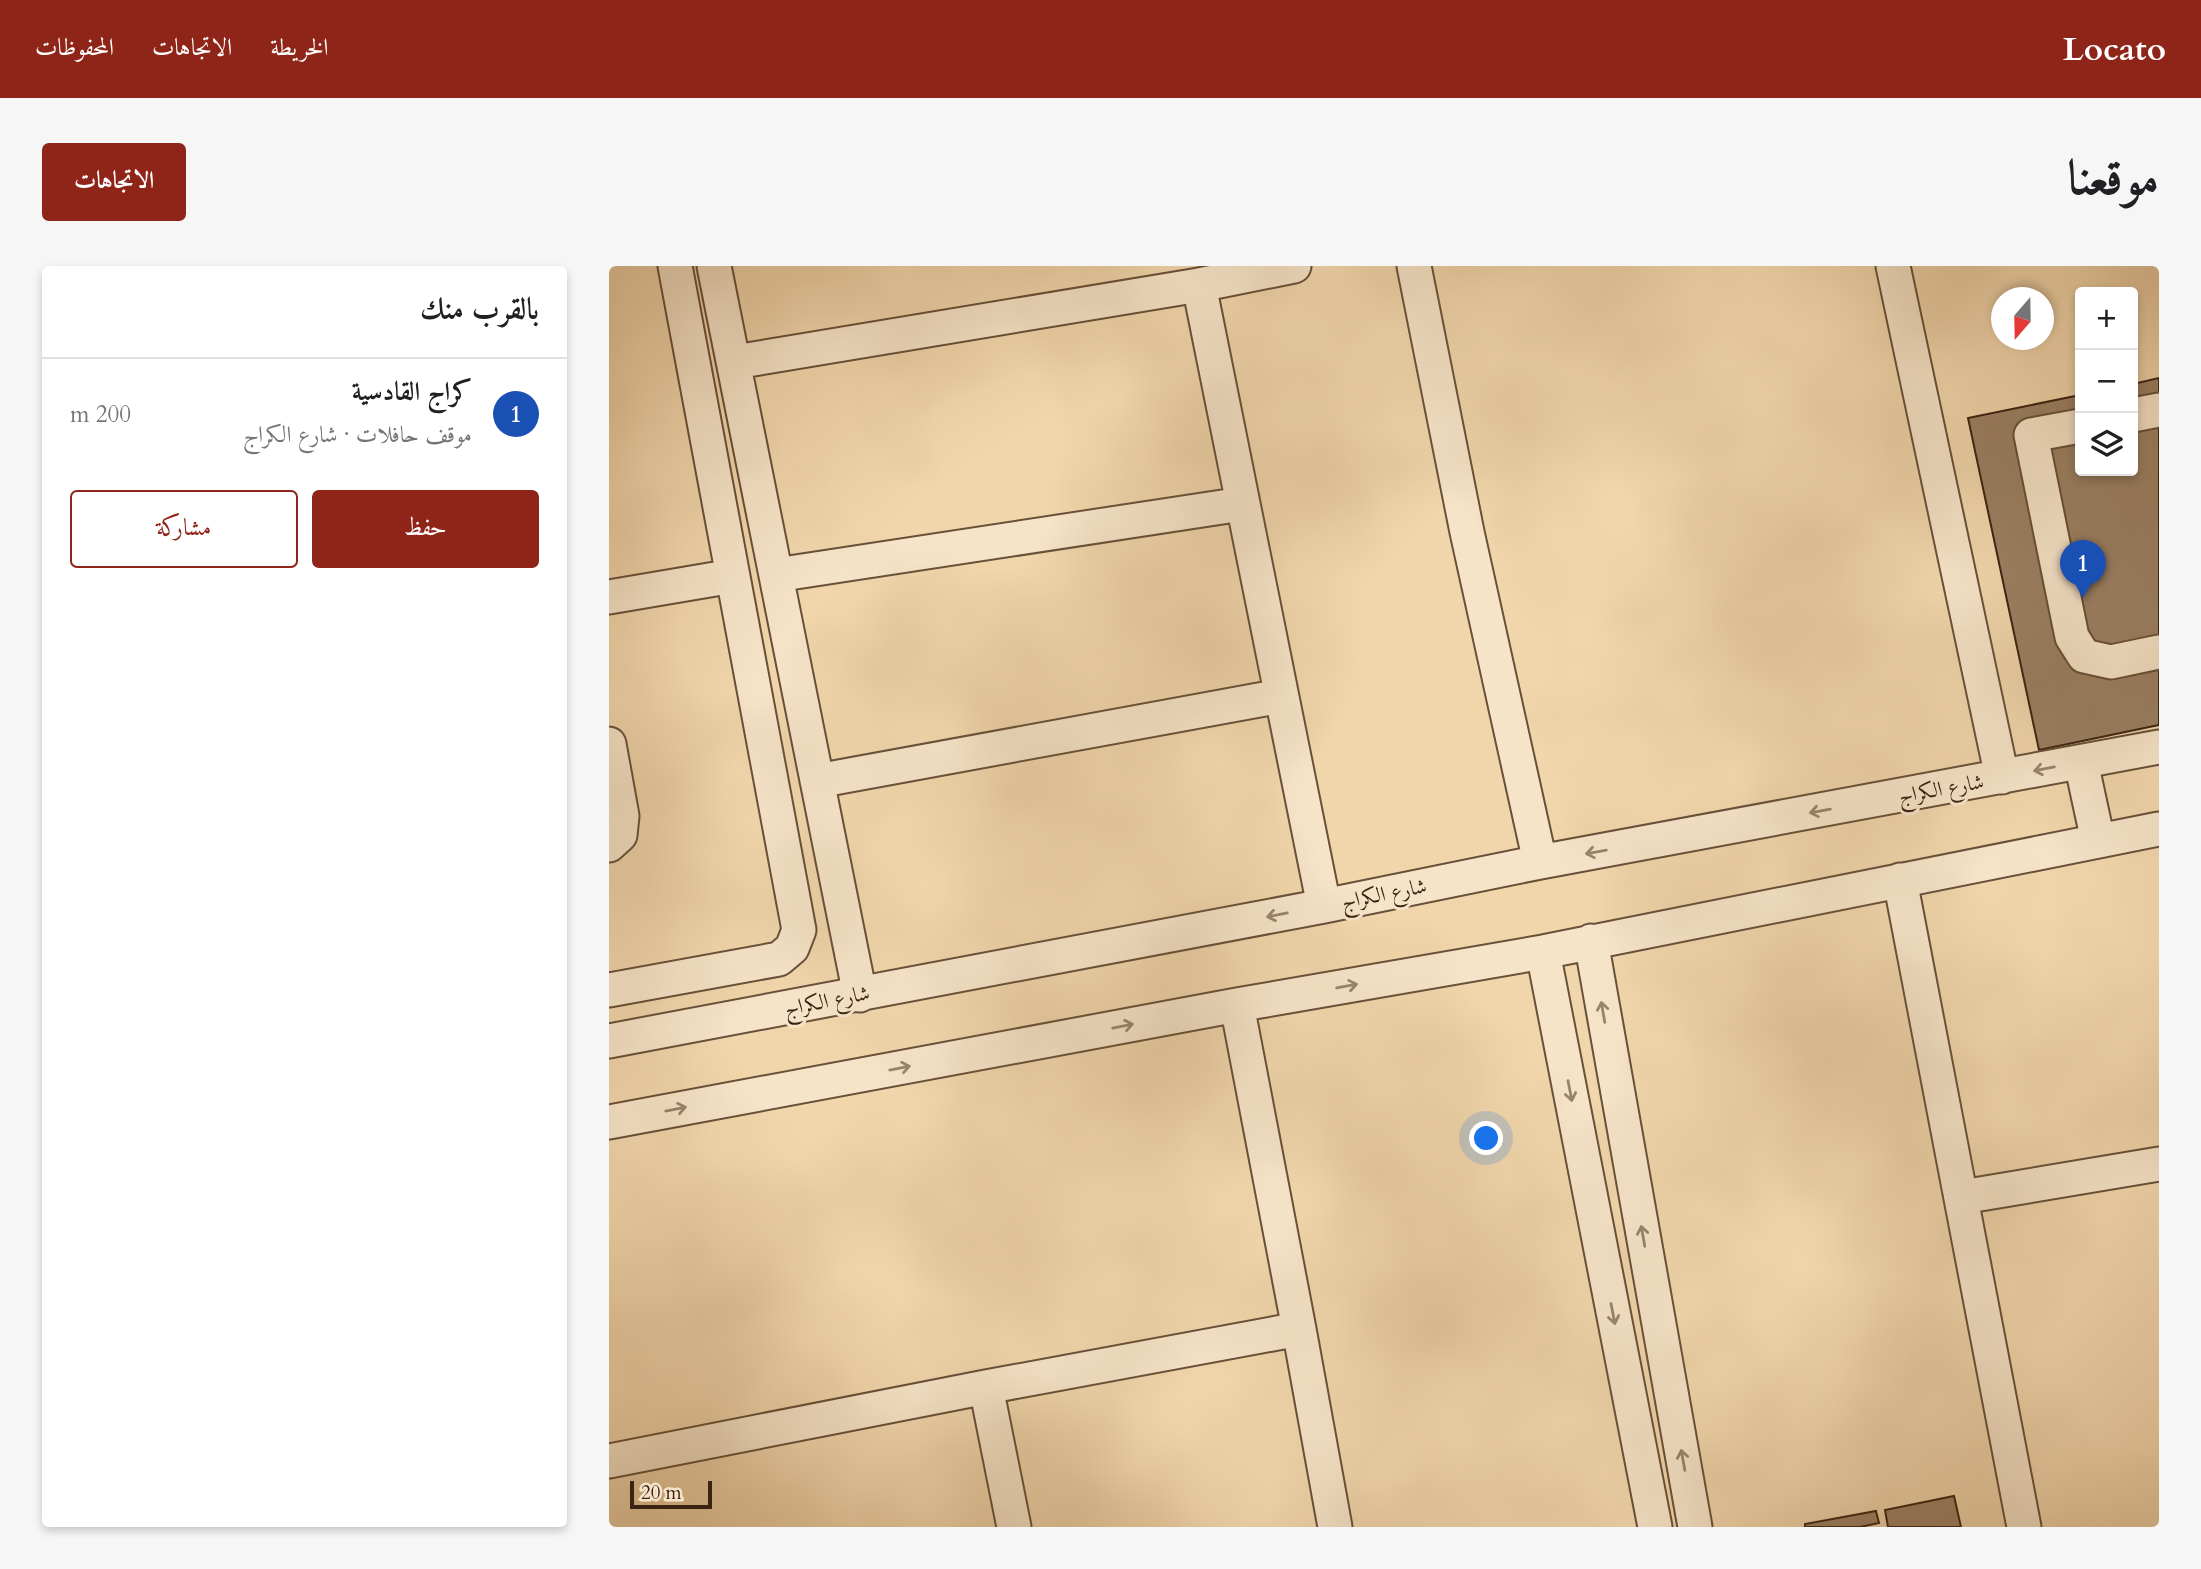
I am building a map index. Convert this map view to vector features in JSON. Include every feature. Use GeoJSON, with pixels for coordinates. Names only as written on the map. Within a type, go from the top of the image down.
{"type":"FeatureCollection","features":[{"type":"Feature","properties":{"kind":"street"},"geometry":{"type":"LineString","coordinates":[[609,990],[779,958],[792,948],[799,930],[675,266]]}},
{"type":"Feature","properties":{"kind":"street"},"geometry":{"type":"LineString","coordinates":[[714,266],[860,995]]}},
{"type":"Feature","properties":{"kind":"street"},"geometry":{"type":"LineString","coordinates":[[735,362],[1199,285],[1294,266]]}},
{"type":"Feature","properties":{"kind":"street"},"geometry":{"type":"LineString","coordinates":[[1414,266],[1470,545],[1540,862]]}},
{"type":"Feature","properties":{"kind":"street"},"geometry":{"type":"LineString","coordinates":[[1893,266],[2002,777]]}},
{"type":"Feature","properties":{"kind":"street"},"geometry":{"type":"LineString","coordinates":[[1199,285],[1324,906]]}},
{"type":"Feature","properties":{"kind":"street"},"geometry":{"type":"LineString","coordinates":[[2138,414],[2159,410]]}},
{"type":"Feature","properties":{"kind":"street"},"geometry":{"type":"LineString","coordinates":[[2075,427],[2031,435],[2072,637],[2084,656],[2111,662],[2159,652]]}},
{"type":"Feature","properties":{"kind":"street"},"geometry":{"type":"LineString","coordinates":[[776,575],[1242,503]]}},
{"type":"Feature","properties":{"kind":"street"},"geometry":{"type":"LineString","coordinates":[[609,597],[733,576]]}},
{"type":"Feature","properties":{"kind":"street"},"geometry":{"type":"LineString","coordinates":[[817,781],[1281,696]]}},
{"type":"Feature","properties":{"kind":"street"},"geometry":{"type":"LineString","coordinates":[[609,744],[622,816],[620,835],[609,845]]}},
{"type":"Feature","properties":{"kind":"street","name":"شارع الكراج"},"geometry":{"type":"LineString","coordinates":[[609,1041],[1324,906],[1540,862],[2159,747]]}},
{"type":"Feature","properties":{"kind":"street"},"geometry":{"type":"LineString","coordinates":[[2081,762],[2098,841]]}},
{"type":"Feature","properties":{"kind":"street"},"geometry":{"type":"LineString","coordinates":[[609,1122],[1237,1005],[1543,952],[2159,830]]}},
{"type":"Feature","properties":{"kind":"street"},"geometry":{"type":"LineString","coordinates":[[1900,880],[2024,1527]]}},
{"type":"Feature","properties":{"kind":"street"},"geometry":{"type":"LineString","coordinates":[[1591,941],[1695,1527]]}},
{"type":"Feature","properties":{"kind":"street"},"geometry":{"type":"LineString","coordinates":[[1543,952],[1655,1527]]}},
{"type":"Feature","properties":{"kind":"street"},"geometry":{"type":"LineString","coordinates":[[1237,1005],[1335,1527]]}},
{"type":"Feature","properties":{"kind":"street"},"geometry":{"type":"LineString","coordinates":[[1962,1197],[2159,1164]]}},
{"type":"Feature","properties":{"kind":"street"},"geometry":{"type":"LineString","coordinates":[[609,1461],[1299,1329]]}},
{"type":"Feature","properties":{"kind":"street"},"geometry":{"type":"LineString","coordinates":[[986,1387],[1014,1527]]}},
{"type":"Feature","properties":{"kind":"building"},"geometry":{"type":"Polygon","coordinates":[[[2159,378],[2159,725],[2039,750],[1968,418],[2075,396],[2075,476],[2138,476],[2138,383],[2159,378]]]}},
{"type":"Feature","properties":{"kind":"building"},"geometry":{"type":"Polygon","coordinates":[[[1954,1496],[1961,1527],[1888,1527],[1885,1510],[1954,1496]]]}},
{"type":"Feature","properties":{"kind":"building"},"geometry":{"type":"Polygon","coordinates":[[[1876,1511],[1879,1523],[1860,1527],[1805,1527],[1805,1524],[1876,1511]]]}},
{"type":"Feature","properties":{"kind":"place","name":"كراج القادسية"},"geometry":{"type":"Point","coordinates":[2083,598]}}]}
